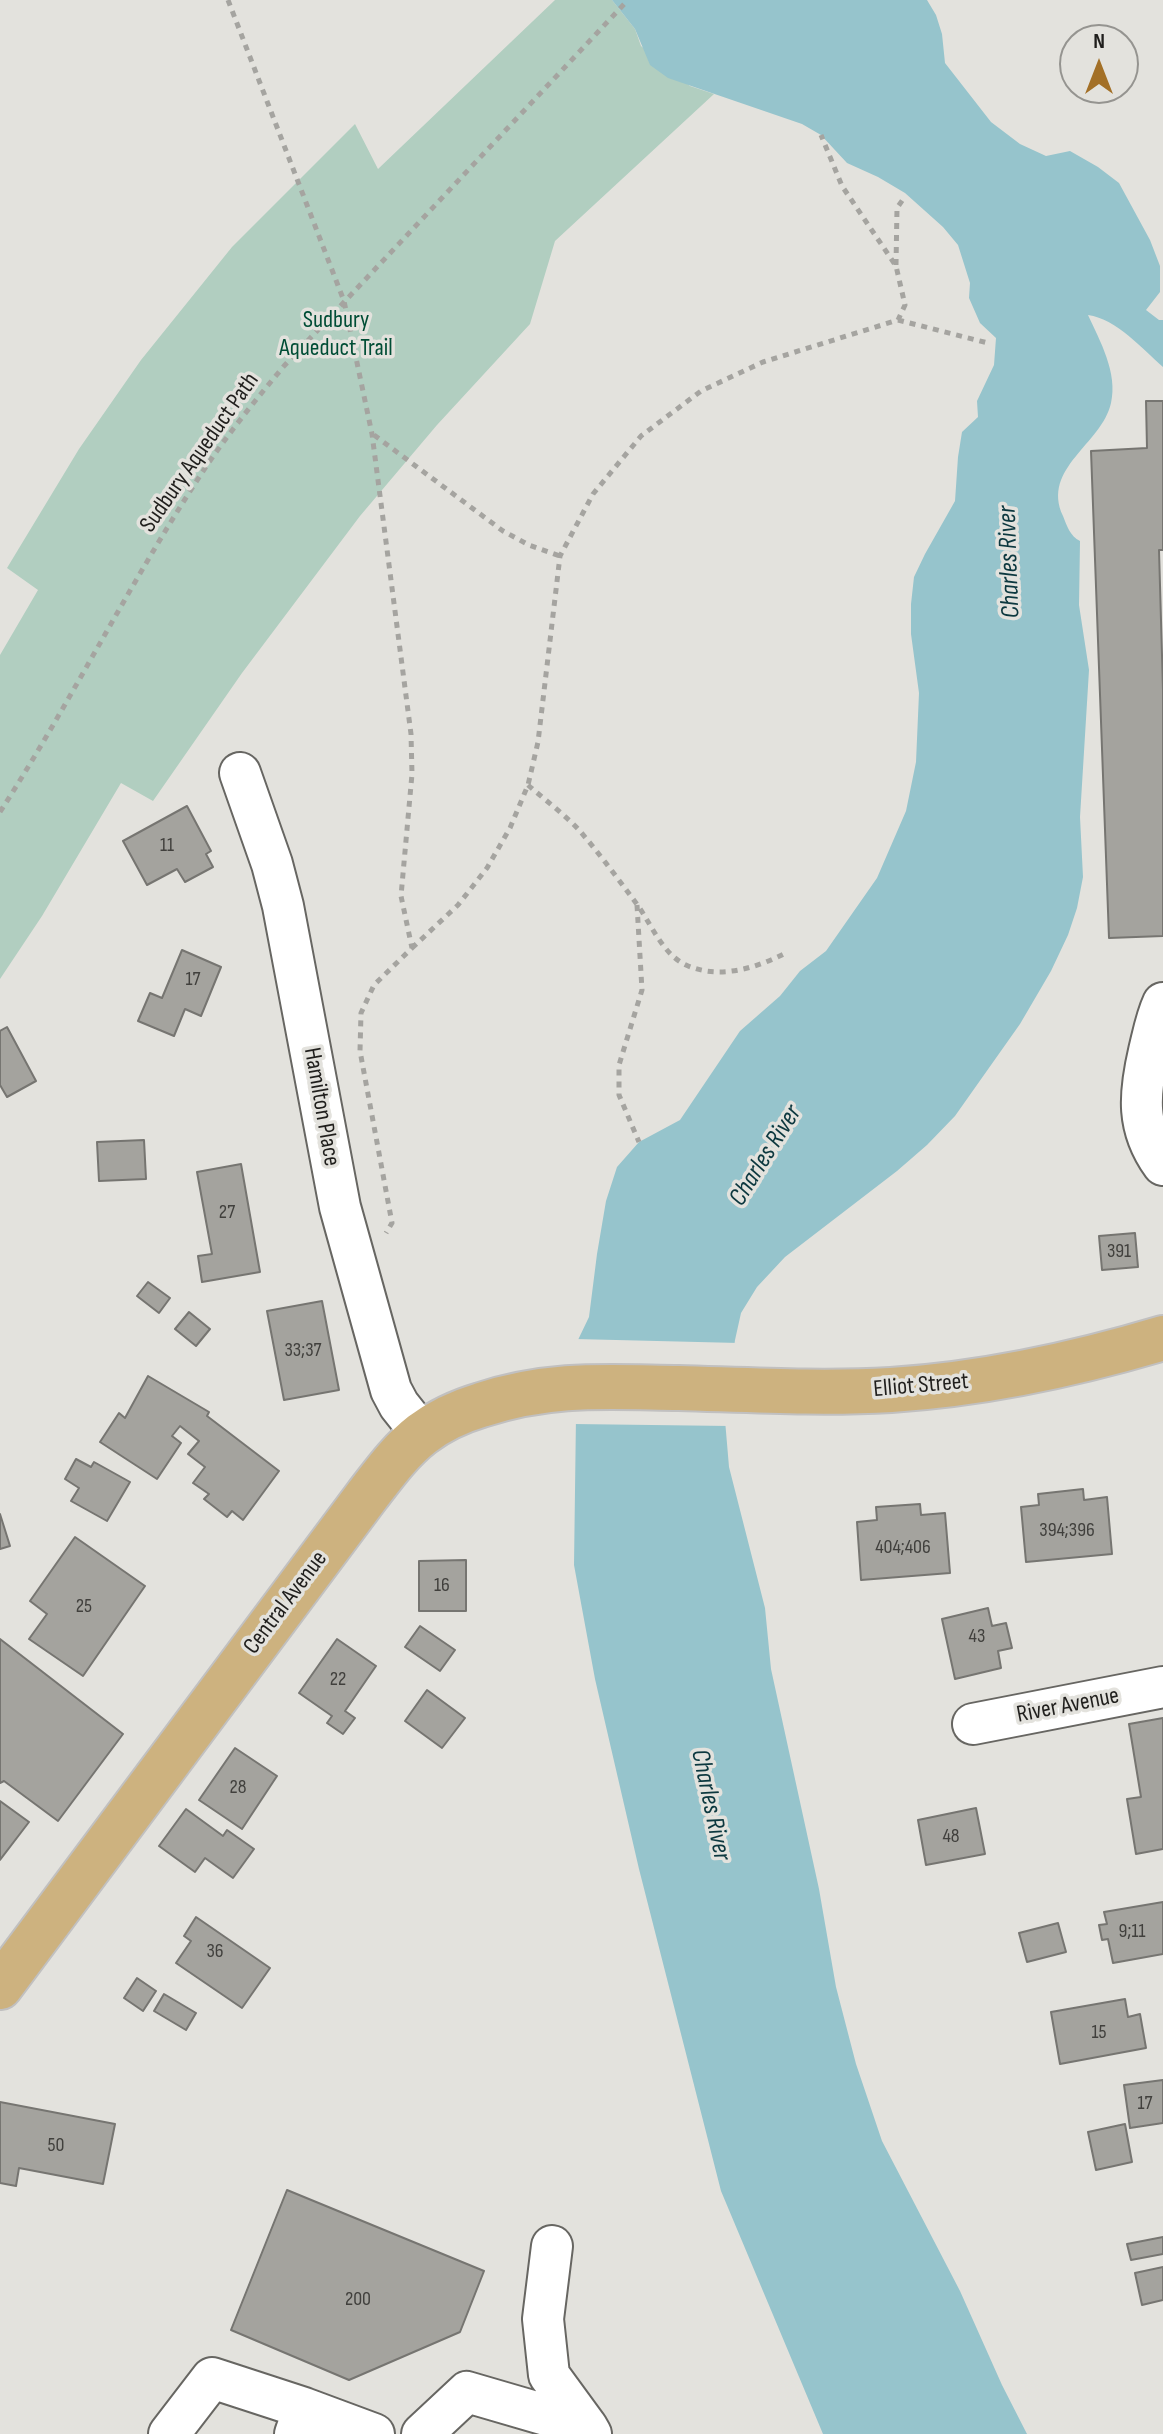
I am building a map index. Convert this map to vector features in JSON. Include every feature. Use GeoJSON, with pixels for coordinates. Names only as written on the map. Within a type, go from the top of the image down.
{"type":"FeatureCollection","features":[{"type":"Feature","properties":{"kind":"main road","name":"Elliot Street"},"geometry":{"type":"LineString","coordinates":[[674,1388],[863,1391],[954,1385],[1054,1368],[1163,1338]]}},
{"type":"Feature","properties":{"kind":"main road","name":"Central Avenue"},"geometry":{"type":"LineString","coordinates":[[0,1987],[366,1497],[396,1459],[422,1434],[455,1415],[494,1400],[539,1390],[572,1386],[674,1388]]}},
{"type":"Feature","properties":{"kind":"street","name":"Hamilton Place"},"geometry":{"type":"LineString","coordinates":[[240,773],[272,864],[283,906],[337,1194],[359,1279],[391,1390],[422,1434]]}},
{"type":"Feature","properties":{"kind":"street"},"geometry":{"type":"LineString","coordinates":[[1163,1003],[1145,1069],[1142,1109],[1149,1142],[1163,1165]]}},
{"type":"Feature","properties":{"kind":"street","name":"River Avenue"},"geometry":{"type":"LineString","coordinates":[[973,1724],[1163,1687]]}},
{"type":"Feature","properties":{"kind":"street"},"geometry":{"type":"LineString","coordinates":[[552,2246],[543,2319],[549,2375],[589,2431]]}},
{"type":"Feature","properties":{"kind":"street"},"geometry":{"type":"LineString","coordinates":[[169,2434],[212,2378],[299,2421],[374,2434]]}},
{"type":"Feature","properties":{"kind":"street"},"geometry":{"type":"LineString","coordinates":[[422,2434],[467,2392],[589,2431]]}},
{"type":"Feature","properties":{"kind":"path"},"geometry":{"type":"LineString","coordinates":[[228,0],[344,301],[372,434],[411,734],[412,774],[401,896],[412,948]]}},
{"type":"Feature","properties":{"kind":"path","name":"Sudbury Aqueduct Path"},"geometry":{"type":"LineString","coordinates":[[0,812],[54,727],[170,523],[253,403],[344,301],[628,0]]}},
{"type":"Feature","properties":{"kind":"path"},"geometry":{"type":"LineString","coordinates":[[821,135],[842,186],[896,266]]}},
{"type":"Feature","properties":{"kind":"path"},"geometry":{"type":"LineString","coordinates":[[898,320],[905,305],[896,266],[897,208],[904,198]]}},
{"type":"Feature","properties":{"kind":"path"},"geometry":{"type":"LineString","coordinates":[[359,1279],[392,1223],[360,1051],[361,1013],[374,985],[458,905],[487,868],[510,828],[528,785],[538,742],[560,556],[593,494],[641,436],[701,391],[763,362],[898,320],[988,343]]}},
{"type":"Feature","properties":{"kind":"path"},"geometry":{"type":"LineString","coordinates":[[372,434],[503,531],[560,556]]}},
{"type":"Feature","properties":{"kind":"path"},"geometry":{"type":"LineString","coordinates":[[528,785],[578,829],[637,904],[664,947],[683,964],[704,971],[735,971],[763,964],[786,953]]}},
{"type":"Feature","properties":{"kind":"path"},"geometry":{"type":"LineString","coordinates":[[637,904],[642,990],[619,1065],[619,1095],[639,1142]]}},
{"type":"Feature","properties":{"kind":"green space","name":"Sudbury Aqueduct Trail"},"geometry":{"type":"Polygon","coordinates":[[[555,0],[612,0],[635,29],[641,46],[690,86],[714,94],[555,241],[530,324],[437,425],[360,516],[242,673],[153,801],[121,783],[42,916],[0,979],[0,655],[38,590],[7,568],[79,449],[141,360],[232,247],[355,124],[378,169],[555,0]]]}},
{"type":"Feature","properties":{"kind":"water","name":"Charles River"},"geometry":{"type":"Polygon","coordinates":[[[612,0],[927,0],[942,34],[945,63],[991,122],[1020,144],[1046,156],[1070,151],[1119,183],[1150,240],[1160,266],[1160,292],[1146,310],[1163,320],[1163,367],[1119,328],[1088,315],[1110,369],[1113,392],[1105,418],[1066,470],[1060,484],[1058,499],[1063,516],[1071,534],[1080,541],[1079,605],[1089,670],[1080,817],[1083,877],[1068,935],[1020,1024],[955,1116],[897,1171],[785,1257],[757,1287],[741,1313],[725,1420],[729,1467],[765,1608],[771,1669],[819,1889],[836,1987],[856,2064],[882,2141],[960,2291],[1027,2434],[823,2434],[721,2191],[639,1869],[595,1679],[574,1565],[577,1342],[589,1317],[606,1201],[617,1167],[639,1142],[680,1120],[740,1031],[780,996],[800,971],[826,951],[877,878],[906,811],[916,762],[919,693],[911,634],[914,577],[955,501],[962,432],[978,417],[977,401],[994,365],[996,338],[980,323],[969,298],[970,283],[958,245],[905,193],[847,163],[821,135],[802,124],[668,78],[650,65],[635,29],[612,0]]]}},
{"type":"Feature","properties":{"kind":"pier"},"geometry":{"type":"Polygon","coordinates":[[[575,1339],[739,1343],[730,1426],[573,1424],[575,1339]]]}},
{"type":"Feature","properties":{"kind":"building"},"geometry":{"type":"Polygon","coordinates":[[[1146,401],[1163,401],[1163,550],[1159,550],[1163,690],[1163,936],[1109,938],[1091,451],[1147,448],[1146,401]]]}},
{"type":"Feature","properties":{"kind":"building"},"geometry":{"type":"Polygon","coordinates":[[[187,806],[211,851],[206,854],[213,867],[185,882],[177,869],[147,885],[123,841],[187,806]]]}},
{"type":"Feature","properties":{"kind":"building"},"geometry":{"type":"Polygon","coordinates":[[[182,950],[221,967],[201,1016],[185,1009],[174,1036],[138,1021],[150,993],[162,998],[182,950]]]}},
{"type":"Feature","properties":{"kind":"building"},"geometry":{"type":"Polygon","coordinates":[[[7,1027],[36,1081],[7,1097],[0,1085],[0,1031],[7,1027]]]}},
{"type":"Feature","properties":{"kind":"building"},"geometry":{"type":"Polygon","coordinates":[[[144,1140],[146,1179],[99,1181],[97,1142],[144,1140]]]}},
{"type":"Feature","properties":{"kind":"building"},"geometry":{"type":"Polygon","coordinates":[[[241,1164],[260,1272],[202,1282],[198,1256],[212,1254],[197,1172],[241,1164]]]}},
{"type":"Feature","properties":{"kind":"building"},"geometry":{"type":"Polygon","coordinates":[[[1135,1233],[1138,1267],[1102,1270],[1099,1236],[1135,1233]]]}},
{"type":"Feature","properties":{"kind":"building"},"geometry":{"type":"Polygon","coordinates":[[[148,1282],[170,1298],[159,1313],[137,1296],[148,1282]]]}},
{"type":"Feature","properties":{"kind":"building"},"geometry":{"type":"Polygon","coordinates":[[[322,1301],[339,1390],[284,1400],[267,1311],[322,1301]]]}},
{"type":"Feature","properties":{"kind":"building"},"geometry":{"type":"Polygon","coordinates":[[[189,1312],[210,1329],[196,1346],[175,1329],[189,1312]]]}},
{"type":"Feature","properties":{"kind":"building"},"geometry":{"type":"Polygon","coordinates":[[[148,1376],[209,1412],[207,1416],[279,1471],[243,1520],[232,1511],[227,1517],[204,1499],[209,1494],[193,1483],[205,1467],[188,1454],[199,1441],[180,1426],[172,1436],[181,1443],[157,1479],[100,1442],[119,1413],[125,1418],[148,1376]]]}},
{"type":"Feature","properties":{"kind":"building"},"geometry":{"type":"Polygon","coordinates":[[[76,1459],[91,1467],[94,1462],[130,1482],[107,1521],[71,1501],[79,1488],[65,1479],[76,1459]]]}},
{"type":"Feature","properties":{"kind":"building"},"geometry":{"type":"Polygon","coordinates":[[[1083,1489],[1084,1500],[1107,1497],[1112,1554],[1026,1562],[1021,1507],[1039,1505],[1038,1494],[1083,1489]]]}},
{"type":"Feature","properties":{"kind":"building"},"geometry":{"type":"Polygon","coordinates":[[[920,1504],[921,1515],[945,1513],[950,1573],[861,1580],[857,1522],[877,1520],[876,1507],[920,1504]]]}},
{"type":"Feature","properties":{"kind":"building"},"geometry":{"type":"Polygon","coordinates":[[[0,1514],[10,1546],[0,1549],[0,1514]]]}},
{"type":"Feature","properties":{"kind":"building"},"geometry":{"type":"Polygon","coordinates":[[[75,1537],[145,1586],[83,1676],[29,1639],[47,1614],[30,1601],[75,1537]]]}},
{"type":"Feature","properties":{"kind":"building"},"geometry":{"type":"Polygon","coordinates":[[[466,1560],[466,1611],[419,1611],[419,1561],[466,1560]]]}},
{"type":"Feature","properties":{"kind":"building"},"geometry":{"type":"Polygon","coordinates":[[[988,1608],[992,1626],[1006,1623],[1012,1648],[998,1651],[1001,1668],[955,1679],[942,1619],[988,1608]]]}},
{"type":"Feature","properties":{"kind":"building"},"geometry":{"type":"Polygon","coordinates":[[[420,1626],[455,1650],[440,1671],[405,1647],[420,1626]]]}},
{"type":"Feature","properties":{"kind":"building"},"geometry":{"type":"Polygon","coordinates":[[[0,1639],[123,1734],[58,1821],[4,1781],[0,1783],[0,1639]]]}},
{"type":"Feature","properties":{"kind":"building"},"geometry":{"type":"Polygon","coordinates":[[[337,1639],[376,1666],[345,1711],[355,1718],[343,1734],[327,1723],[332,1716],[299,1693],[337,1639]]]}},
{"type":"Feature","properties":{"kind":"building"},"geometry":{"type":"Polygon","coordinates":[[[427,1690],[465,1718],[442,1748],[405,1721],[427,1690]]]}},
{"type":"Feature","properties":{"kind":"building"},"geometry":{"type":"Polygon","coordinates":[[[1163,1718],[1163,1849],[1136,1854],[1127,1799],[1141,1797],[1129,1724],[1163,1718]]]}},
{"type":"Feature","properties":{"kind":"building"},"geometry":{"type":"Polygon","coordinates":[[[235,1748],[277,1776],[242,1829],[199,1800],[235,1748]]]}},
{"type":"Feature","properties":{"kind":"building"},"geometry":{"type":"Polygon","coordinates":[[[0,1801],[29,1822],[0,1860],[0,1801]]]}},
{"type":"Feature","properties":{"kind":"building"},"geometry":{"type":"Polygon","coordinates":[[[976,1808],[985,1854],[926,1865],[918,1820],[976,1808]]]}},
{"type":"Feature","properties":{"kind":"building"},"geometry":{"type":"Polygon","coordinates":[[[186,1809],[223,1836],[227,1830],[254,1849],[233,1878],[205,1858],[195,1872],[159,1846],[186,1809]]]}},
{"type":"Feature","properties":{"kind":"building"},"geometry":{"type":"Polygon","coordinates":[[[1163,1902],[1163,1954],[1113,1963],[1108,1939],[1102,1940],[1099,1925],[1107,1924],[1104,1912],[1163,1902]]]}},
{"type":"Feature","properties":{"kind":"building"},"geometry":{"type":"Polygon","coordinates":[[[196,1917],[270,1968],[242,2008],[176,1963],[191,1941],[184,1936],[196,1917]]]}},
{"type":"Feature","properties":{"kind":"building"},"geometry":{"type":"Polygon","coordinates":[[[1058,1923],[1066,1952],[1027,1962],[1019,1933],[1058,1923]]]}},
{"type":"Feature","properties":{"kind":"building"},"geometry":{"type":"Polygon","coordinates":[[[137,1978],[156,1991],[143,2011],[124,1998],[137,1978]]]}},
{"type":"Feature","properties":{"kind":"building"},"geometry":{"type":"Polygon","coordinates":[[[164,1994],[196,2013],[186,2030],[154,2011],[164,1994]]]}},
{"type":"Feature","properties":{"kind":"building"},"geometry":{"type":"Polygon","coordinates":[[[1125,1999],[1128,2017],[1140,2014],[1146,2048],[1060,2064],[1051,2012],[1125,1999]]]}},
{"type":"Feature","properties":{"kind":"building"},"geometry":{"type":"Polygon","coordinates":[[[1163,2080],[1163,2123],[1130,2128],[1124,2085],[1163,2080]]]}},
{"type":"Feature","properties":{"kind":"building"},"geometry":{"type":"Polygon","coordinates":[[[0,2102],[115,2124],[103,2184],[19,2168],[16,2186],[0,2183],[0,2102]]]}},
{"type":"Feature","properties":{"kind":"building"},"geometry":{"type":"Polygon","coordinates":[[[1125,2124],[1132,2162],[1096,2170],[1088,2132],[1125,2124]]]}},
{"type":"Feature","properties":{"kind":"building"},"geometry":{"type":"Polygon","coordinates":[[[287,2190],[484,2271],[460,2332],[349,2380],[231,2330],[287,2190]]]}},
{"type":"Feature","properties":{"kind":"building"},"geometry":{"type":"Polygon","coordinates":[[[1163,2237],[1163,2254],[1131,2260],[1127,2244],[1163,2237]]]}},
{"type":"Feature","properties":{"kind":"building"},"geometry":{"type":"Polygon","coordinates":[[[1163,2267],[1163,2300],[1142,2305],[1135,2273],[1163,2267]]]}}]}
